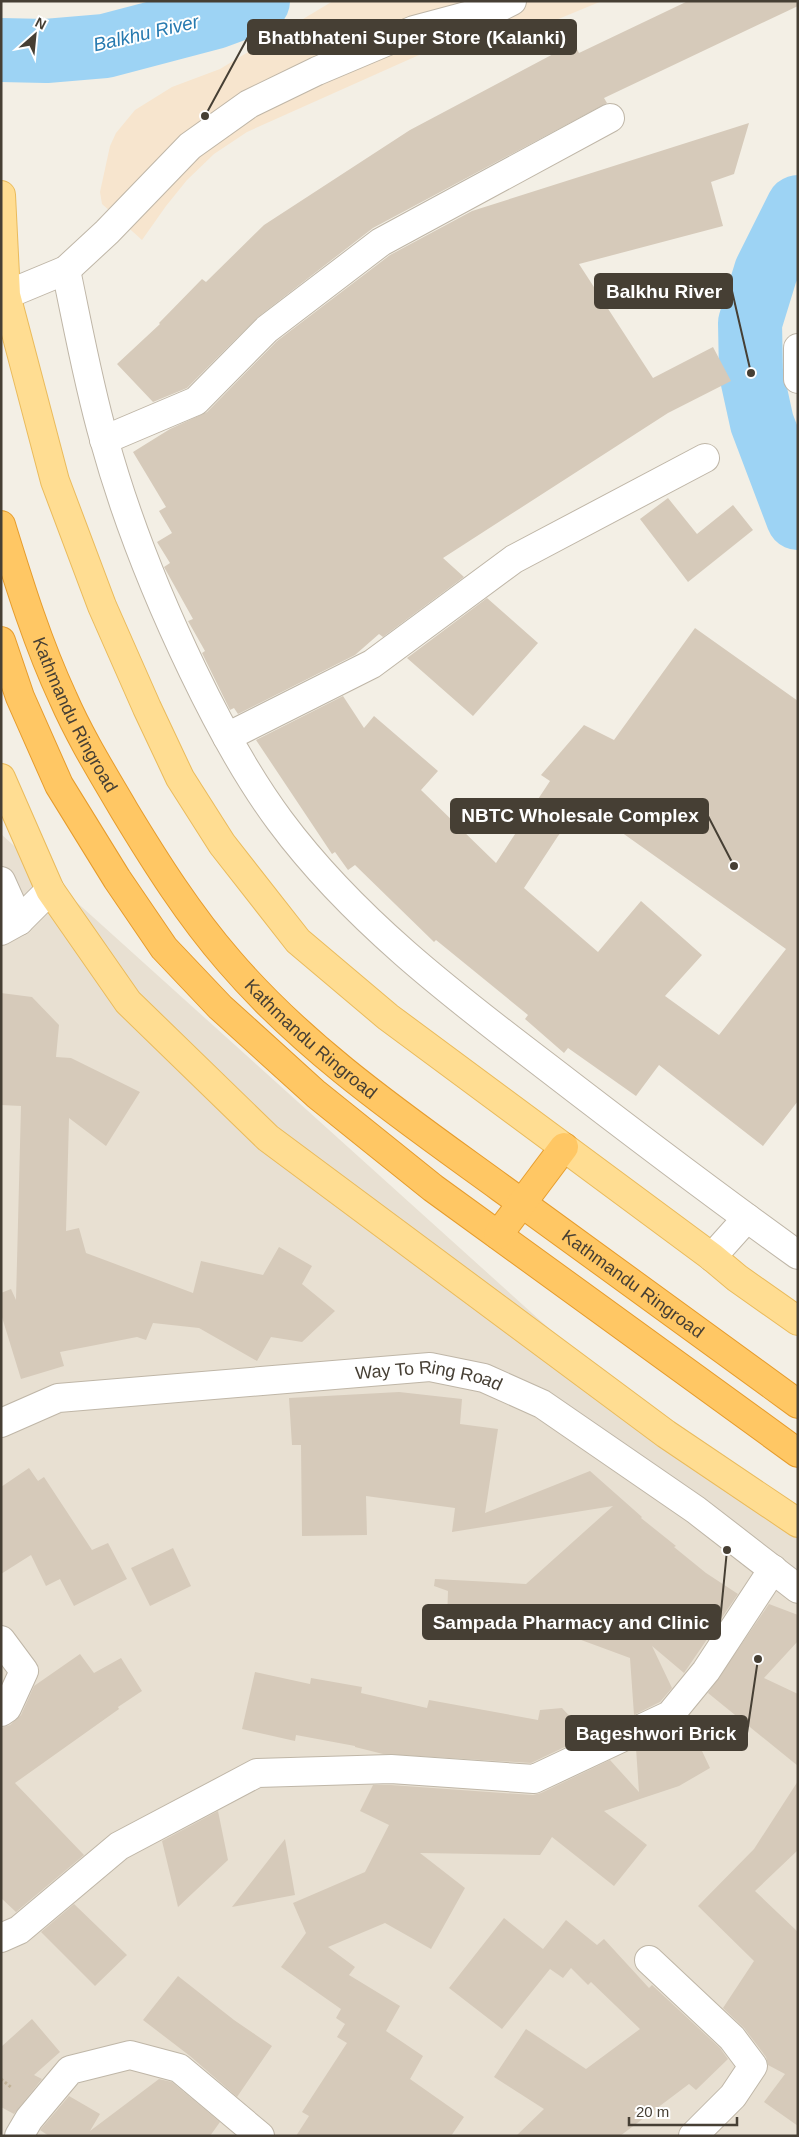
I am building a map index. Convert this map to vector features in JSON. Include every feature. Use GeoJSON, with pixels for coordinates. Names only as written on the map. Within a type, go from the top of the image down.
{"type":"FeatureCollection","features":[{"type":"Feature","properties":{"kind":"highway","name":"Kathmandu Ringroad"},"geometry":{"type":"LineString","coordinates":[[1,525],[23,595],[63,698],[107,781],[144,844],[186,906],[229,962],[293,1027],[345,1071],[522,1204],[798,1404]]}},
{"type":"Feature","properties":{"kind":"highway"},"geometry":{"type":"LineString","coordinates":[[1,641],[20,697],[58,785],[117,879],[164,948],[220,1007],[316,1094],[433,1188],[798,1453]]}},
{"type":"Feature","properties":{"kind":"highway"},"geometry":{"type":"LineString","coordinates":[[498,1235],[564,1147]]}},
{"type":"Feature","properties":{"kind":"main road"},"geometry":{"type":"LineString","coordinates":[[1,195],[4,296],[55,481],[102,606],[180,778],[222,844],[298,941],[388,1017],[712,1257],[737,1278],[798,1321]]}},
{"type":"Feature","properties":{"kind":"main road"},"geometry":{"type":"LineString","coordinates":[[1,778],[50,890],[128,1002],[268,1138],[666,1434],[798,1523]]}},
{"type":"Feature","properties":{"kind":"street"},"geometry":{"type":"LineString","coordinates":[[4,296],[66,270],[107,232],[190,146],[249,104],[317,71],[414,30],[500,7],[512,1]]}},
{"type":"Feature","properties":{"kind":"street"},"geometry":{"type":"LineString","coordinates":[[104,440],[196,401],[267,329],[381,242],[610,118]]}},
{"type":"Feature","properties":{"kind":"street"},"geometry":{"type":"LineString","coordinates":[[66,270],[85,365],[104,440],[127,513],[149,573],[188,662],[227,737],[262,795],[295,841],[385,935],[494,1027],[798,1255]]}},
{"type":"Feature","properties":{"kind":"street"},"geometry":{"type":"LineString","coordinates":[[798,348],[796,364],[798,379]]}},
{"type":"Feature","properties":{"kind":"street"},"geometry":{"type":"LineString","coordinates":[[227,737],[372,664],[514,559],[705,458]]}},
{"type":"Feature","properties":{"kind":"street"},"geometry":{"type":"LineString","coordinates":[[1,881],[10,926]]}},
{"type":"Feature","properties":{"kind":"street"},"geometry":{"type":"LineString","coordinates":[[10,926],[50,890]]}},
{"type":"Feature","properties":{"kind":"street"},"geometry":{"type":"LineString","coordinates":[[712,1257],[747,1218]]}},
{"type":"Feature","properties":{"kind":"street","name":"Way To Ring Road"},"geometry":{"type":"LineString","coordinates":[[1,1423],[58,1398],[430,1367],[484,1378],[542,1404],[696,1510],[798,1589]]}},
{"type":"Feature","properties":{"kind":"street"},"geometry":{"type":"LineString","coordinates":[[1,1938],[19,1930],[119,1846],[257,1773],[392,1769],[534,1779],[661,1719],[670,1714],[706,1671],[773,1569]]}},
{"type":"Feature","properties":{"kind":"street"},"geometry":{"type":"LineString","coordinates":[[1,1640],[24,1671],[7,1708],[1,1712]]}},
{"type":"Feature","properties":{"kind":"street"},"geometry":{"type":"LineString","coordinates":[[649,1960],[732,2038],[753,2066],[733,2096],[693,2136]]}},
{"type":"Feature","properties":{"kind":"street"},"geometry":{"type":"LineString","coordinates":[[18,2136],[29,2119],[70,2070],[130,2055],[180,2068],[260,2136]]}},
{"type":"Feature","properties":{"kind":"shaded area"},"geometry":{"type":"Polygon","coordinates":[[[333,1],[602,1],[483,50],[419,55],[247,132],[214,154],[187,180],[142,240],[102,204],[100,192],[110,146],[116,133],[135,110],[172,87],[220,69],[333,1]]]}},
{"type":"Feature","properties":{"kind":"shaded area"},"geometry":{"type":"Polygon","coordinates":[[[1,834],[666,1434],[798,1536],[798,2136],[1,2136],[1,834]]]}},
{"type":"Feature","properties":{"kind":"building"},"geometry":{"type":"Polygon","coordinates":[[[688,1],[798,1],[798,6],[604,98],[607,103],[373,228],[258,317],[187,388],[153,402],[117,364],[160,324],[202,279],[206,282],[264,225],[410,130],[574,43],[579,53],[688,1]]]}},
{"type":"Feature","properties":{"kind":"building"},"geometry":{"type":"Polygon","coordinates":[[[749,123],[734,174],[711,182],[723,226],[579,264],[653,378],[713,347],[731,381],[668,413],[443,558],[464,577],[383,637],[379,634],[355,655],[238,714],[234,708],[230,710],[202,653],[205,651],[188,621],[193,619],[164,567],[170,563],[157,542],[172,533],[159,511],[166,507],[133,452],[170,429],[207,412],[277,341],[390,255],[472,211],[749,123]]]}},
{"type":"Feature","properties":{"kind":"building"},"geometry":{"type":"Polygon","coordinates":[[[668,498],[697,534],[733,505],[753,530],[688,582],[640,519],[668,498]]]}},
{"type":"Feature","properties":{"kind":"building"},"geometry":{"type":"Polygon","coordinates":[[[487,598],[538,643],[473,716],[407,658],[487,598]]]}},
{"type":"Feature","properties":{"kind":"building"},"geometry":{"type":"Polygon","coordinates":[[[695,628],[798,701],[798,1101],[763,1146],[659,1065],[636,1096],[568,1048],[564,1053],[525,1019],[528,1015],[436,940],[434,942],[355,865],[348,870],[335,852],[332,854],[256,740],[343,696],[364,728],[374,716],[438,771],[421,790],[496,863],[550,781],[541,775],[584,725],[614,740],[695,628]],[[583,805],[558,836],[524,888],[598,952],[641,901],[702,955],[665,996],[719,1035],[786,949],[583,805]]]}},
{"type":"Feature","properties":{"kind":"building"},"geometry":{"type":"Polygon","coordinates":[[[1,993],[32,997],[59,1025],[56,1057],[71,1058],[140,1092],[106,1146],[69,1118],[66,1231],[79,1228],[86,1253],[193,1293],[201,1261],[263,1275],[279,1247],[312,1266],[302,1284],[335,1311],[302,1342],[271,1337],[257,1361],[199,1328],[153,1323],[146,1340],[137,1337],[60,1352],[64,1366],[21,1379],[1,1314],[1,1293],[11,1289],[16,1300],[21,1106],[1,1105],[1,993]]]}},
{"type":"Feature","properties":{"kind":"building"},"geometry":{"type":"Polygon","coordinates":[[[399,1392],[462,1399],[460,1424],[498,1429],[485,1513],[590,1471],[641,1518],[676,1546],[674,1547],[706,1573],[738,1594],[684,1673],[652,1646],[672,1688],[660,1702],[634,1715],[630,1658],[508,1613],[508,1624],[447,1620],[448,1591],[434,1586],[435,1579],[526,1584],[613,1506],[452,1532],[455,1508],[366,1496],[367,1535],[302,1536],[301,1445],[292,1445],[289,1398],[399,1392]]]}},
{"type":"Feature","properties":{"kind":"building"},"geometry":{"type":"Polygon","coordinates":[[[29,1468],[38,1481],[44,1477],[92,1550],[108,1543],[127,1579],[74,1606],[60,1579],[46,1586],[31,1555],[1,1574],[1,1487],[29,1468]]]}},
{"type":"Feature","properties":{"kind":"building"},"geometry":{"type":"Polygon","coordinates":[[[173,1548],[191,1586],[150,1606],[131,1568],[173,1548]]]}},
{"type":"Feature","properties":{"kind":"building"},"geometry":{"type":"Polygon","coordinates":[[[769,1604],[798,1615],[798,1641],[764,1678],[798,1694],[798,1766],[708,1693],[769,1604]]]}},
{"type":"Feature","properties":{"kind":"building"},"geometry":{"type":"Polygon","coordinates":[[[80,1654],[94,1673],[121,1658],[142,1691],[15,1783],[84,1855],[16,1912],[1,1898],[1,1728],[10,1725],[21,1715],[34,1686],[80,1654]]]}},
{"type":"Feature","properties":{"kind":"building"},"geometry":{"type":"Polygon","coordinates":[[[255,1672],[310,1684],[311,1678],[362,1687],[361,1693],[427,1708],[429,1700],[538,1720],[540,1710],[562,1708],[588,1736],[531,1763],[383,1754],[355,1746],[296,1735],[295,1741],[242,1729],[255,1672]]]}},
{"type":"Feature","properties":{"kind":"building"},"geometry":{"type":"Polygon","coordinates":[[[687,1719],[710,1768],[679,1786],[604,1811],[647,1845],[614,1886],[552,1837],[540,1855],[420,1853],[465,1888],[431,1949],[385,1923],[328,1947],[355,1967],[349,1975],[400,2006],[386,2031],[423,2056],[410,2079],[464,2117],[451,2136],[296,2136],[309,2116],[302,2112],[347,2043],[337,2037],[345,2024],[336,2018],[341,2009],[281,1967],[306,1933],[293,1903],[365,1872],[389,1825],[360,1811],[373,1785],[533,1795],[610,1760],[639,1792],[636,1748],[677,1729],[687,1719]]]}},
{"type":"Feature","properties":{"kind":"building"},"geometry":{"type":"Polygon","coordinates":[[[798,1781],[798,1850],[755,1891],[798,1932],[798,2126],[764,2102],[785,2074],[768,2065],[766,2057],[744,2028],[723,2008],[754,1961],[698,1906],[754,1849],[798,1781]]]}},
{"type":"Feature","properties":{"kind":"building"},"geometry":{"type":"Polygon","coordinates":[[[218,1811],[228,1860],[178,1907],[162,1841],[218,1811]]]}},
{"type":"Feature","properties":{"kind":"building"},"geometry":{"type":"Polygon","coordinates":[[[285,1839],[295,1895],[232,1907],[285,1839]]]}},
{"type":"Feature","properties":{"kind":"building"},"geometry":{"type":"Polygon","coordinates":[[[74,1904],[127,1955],[95,1986],[41,1932],[74,1904]]]}},
{"type":"Feature","properties":{"kind":"building"},"geometry":{"type":"Polygon","coordinates":[[[504,1918],[543,1949],[566,1920],[597,1945],[604,1939],[649,1988],[652,1985],[720,2048],[728,2059],[696,2090],[689,2084],[620,2136],[516,2136],[544,2109],[494,2077],[526,2029],[586,2069],[640,2029],[591,1982],[588,1985],[571,1968],[563,1978],[550,1969],[502,2029],[449,1988],[504,1918]]]}},
{"type":"Feature","properties":{"kind":"building"},"geometry":{"type":"Polygon","coordinates":[[[178,1976],[234,2020],[272,2046],[237,2097],[190,2056],[143,2020],[178,1976]]]}},
{"type":"Feature","properties":{"kind":"building"},"geometry":{"type":"Polygon","coordinates":[[[32,2019],[60,2052],[34,2075],[42,2079],[14,2114],[1,2107],[1,2047],[32,2019]]]}},
{"type":"Feature","properties":{"kind":"building"},"geometry":{"type":"Polygon","coordinates":[[[159,2079],[172,2082],[220,2122],[210,2136],[49,2136],[40,2130],[69,2096],[100,2114],[90,2131],[159,2079]]]}},
{"type":"Feature","properties":{"kind":"waterway","name":"Balkhu River"},"geometry":{"type":"LineString","coordinates":[[1,50],[46,51],[105,46],[215,17],[258,1]]}},
{"type":"Feature","properties":{"kind":"waterway","name":"Balkhu River"},"geometry":{"type":"LineString","coordinates":[[798,207],[766,271],[750,323],[751,373],[762,423],[798,518]]}},
{"type":"Feature","properties":{"kind":"place","name":"Bhatbhateni Super Store (Kalanki)"},"geometry":{"type":"Point","coordinates":[205,116]}},
{"type":"Feature","properties":{"kind":"place","name":"Balkhu River"},"geometry":{"type":"Point","coordinates":[751,373]}},
{"type":"Feature","properties":{"kind":"place","name":"NBTC Wholesale Complex"},"geometry":{"type":"Point","coordinates":[734,866]}},
{"type":"Feature","properties":{"kind":"place","name":"Sampada Pharmacy and Clinic"},"geometry":{"type":"Point","coordinates":[727,1550]}},
{"type":"Feature","properties":{"kind":"place","name":"Bageshwori Brick"},"geometry":{"type":"Point","coordinates":[758,1659]}}]}
